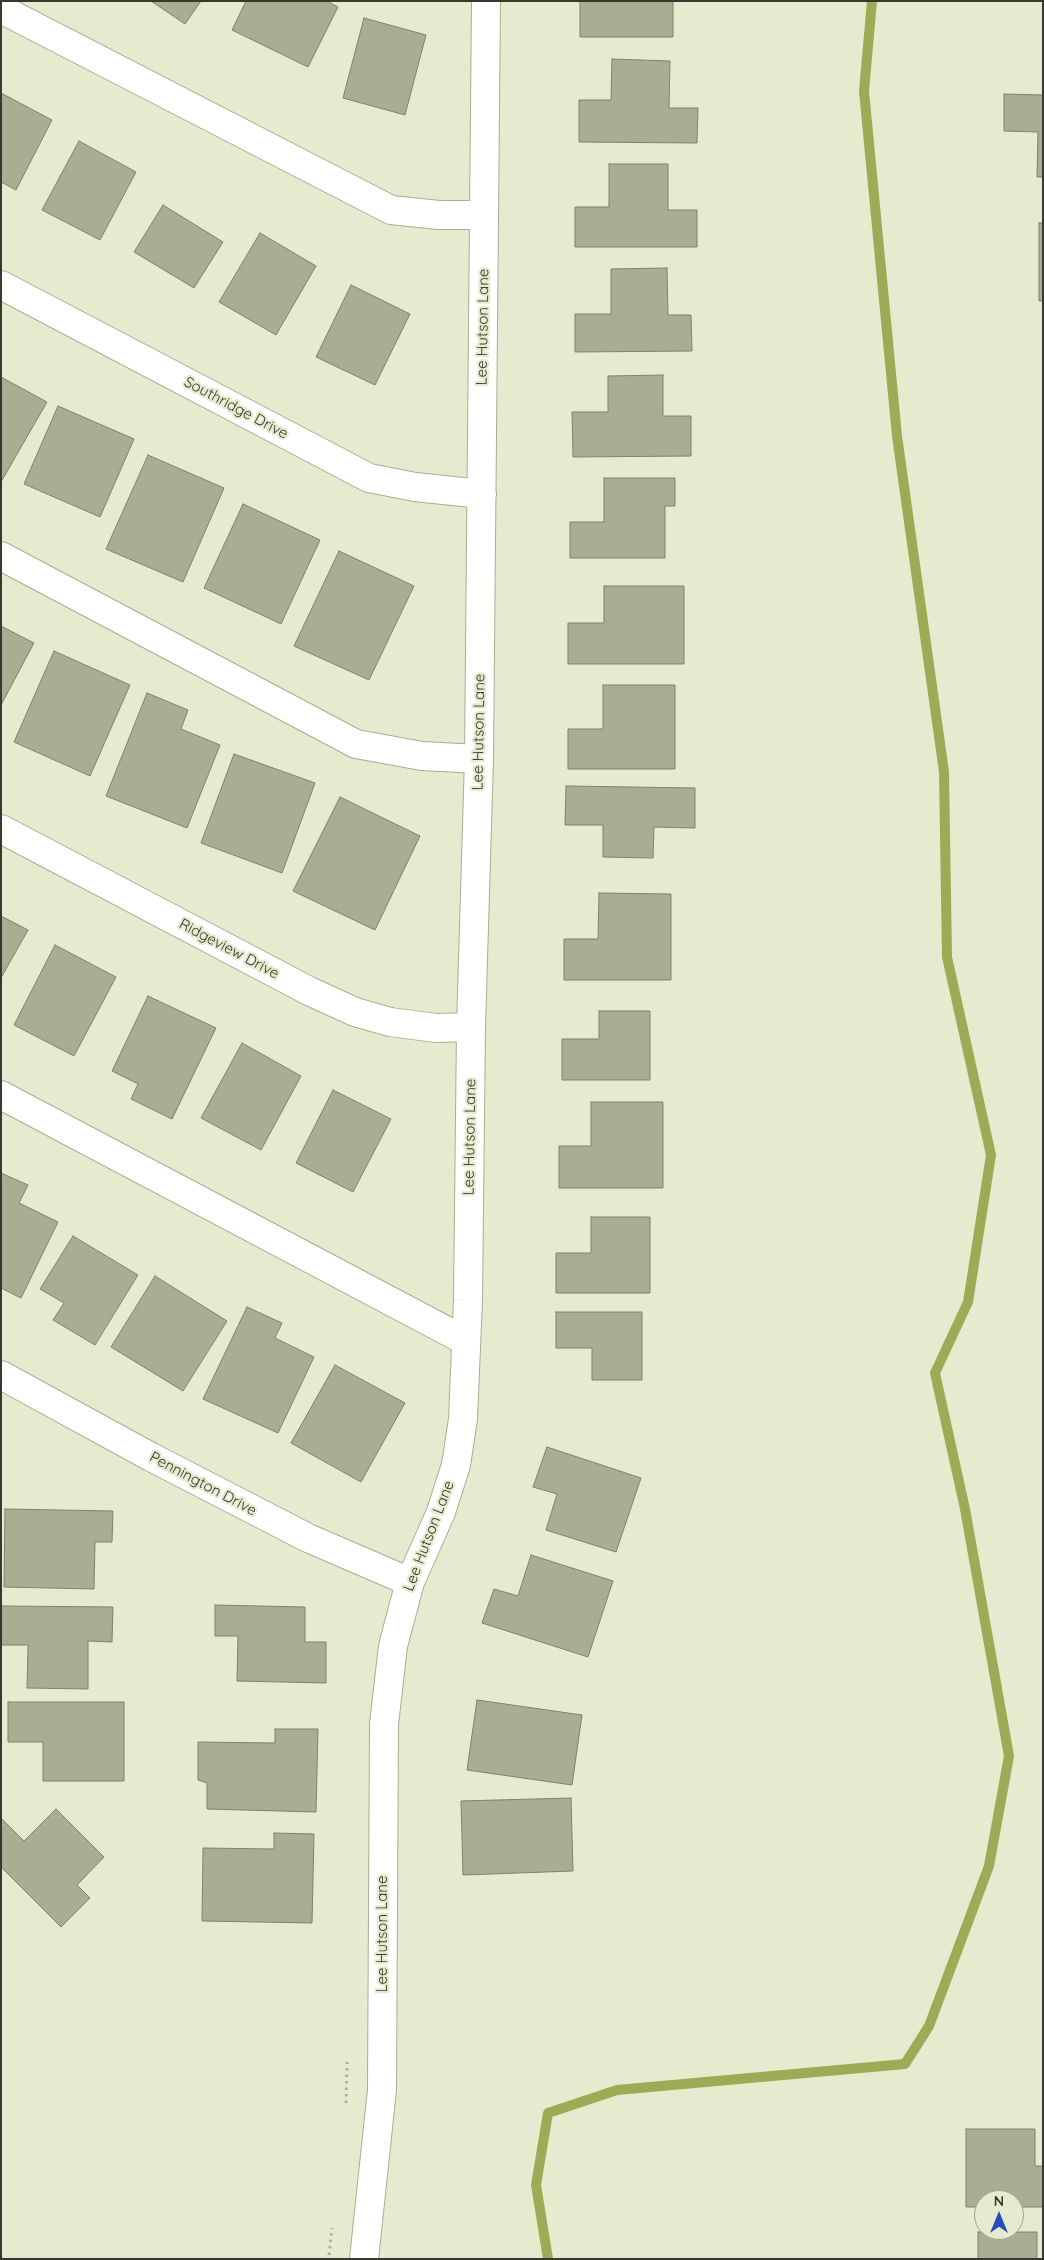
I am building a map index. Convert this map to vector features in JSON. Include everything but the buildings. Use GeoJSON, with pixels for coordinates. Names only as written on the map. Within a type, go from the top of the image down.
{"type":"FeatureCollection","features":[{"type":"Feature","properties":{"kind":"street","name":"Lee Hutson Lane"},"geometry":{"type":"LineString","coordinates":[[364,2259],[382,2090],[384,1724],[393,1646],[410,1582],[441,1512],[456,1465],[463,1418],[478,759],[486,1]]}},
{"type":"Feature","properties":{"kind":"street"},"geometry":{"type":"LineString","coordinates":[[1,9],[391,210],[439,215],[484,215]]}},
{"type":"Feature","properties":{"kind":"street","name":"Southridge Drive"},"geometry":{"type":"LineString","coordinates":[[1,285],[369,478],[414,487],[482,494]]}},
{"type":"Feature","properties":{"kind":"street"},"geometry":{"type":"LineString","coordinates":[[1,556],[356,744],[422,756],[478,759]]}},
{"type":"Feature","properties":{"kind":"street","name":"Ridgeview Drive"},"geometry":{"type":"LineString","coordinates":[[1,829],[309,991],[355,1012],[390,1022],[436,1028],[471,1027]]}},
{"type":"Feature","properties":{"kind":"street"},"geometry":{"type":"LineString","coordinates":[[1,1094],[466,1341]]}},
{"type":"Feature","properties":{"kind":"street","name":"Pennington Drive"},"geometry":{"type":"LineString","coordinates":[[1,1375],[152,1457],[308,1538],[410,1582]]}},
{"type":"Feature","properties":{"kind":"path"},"geometry":{"type":"LineString","coordinates":[[346,2108],[348,2060]]}},
{"type":"Feature","properties":{"kind":"path"},"geometry":{"type":"LineString","coordinates":[[329,2255],[333,2225]]}},
{"type":"Feature","properties":{"kind":"waterway"},"geometry":{"type":"LineString","coordinates":[[548,2259],[536,2185],[548,2113],[617,2090],[905,2064],[929,2026],[989,1866],[1009,1756],[965,1509],[935,1373],[968,1302],[991,1155],[947,957],[944,772],[897,436],[864,91],[872,1]]}}]}
